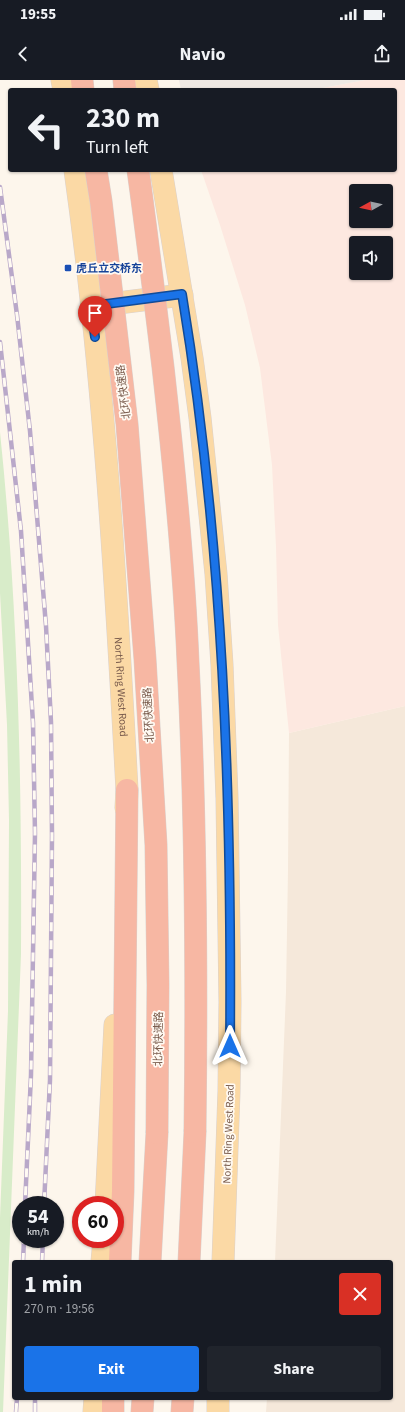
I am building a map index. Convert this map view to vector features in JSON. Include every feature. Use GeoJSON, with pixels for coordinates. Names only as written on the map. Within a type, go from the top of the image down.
{"type":"FeatureCollection","features":[{"type":"Feature","properties":{"kind":"highway","name":"北环快速路"},"geometry":{"type":"LineString","coordinates":[[96,172],[127,424],[145,666],[156,845],[158,986],[157,1133],[150,1260]]}},
{"type":"Feature","properties":{"kind":"highway"},"geometry":{"type":"LineString","coordinates":[[138,172],[170,428],[180,537],[188,660],[195,848],[196,990],[196,1132],[189,1260]]}},
{"type":"Feature","properties":{"kind":"highway"},"geometry":{"type":"LineString","coordinates":[[120,1260],[123,1191],[127,790]]}},
{"type":"Feature","properties":{"kind":"highway"},"geometry":{"type":"LineString","coordinates":[[113,1400],[113,1412]]}},
{"type":"Feature","properties":{"kind":"highway"},"geometry":{"type":"LineString","coordinates":[[142,1412],[143,1400]]}},
{"type":"Feature","properties":{"kind":"highway"},"geometry":{"type":"LineString","coordinates":[[182,1412],[183,1400]]}},
{"type":"Feature","properties":{"kind":"main road","name":"North Ring West Road"},"geometry":{"type":"LineString","coordinates":[[75,172],[84,236],[104,430],[127,790],[106,1196]]}},
{"type":"Feature","properties":{"kind":"main road","name":"North Ring West Road"},"geometry":{"type":"LineString","coordinates":[[161,172],[182,294],[200,418],[216,574],[222,665],[227,806],[230,1002],[229,1091],[223,1260]]}},
{"type":"Feature","properties":{"kind":"main road"},"geometry":{"type":"LineString","coordinates":[[91,306],[182,294]]}},
{"type":"Feature","properties":{"kind":"main road"},"geometry":{"type":"LineString","coordinates":[[102,1260],[103,1248]]}},
{"type":"Feature","properties":{"kind":"main road"},"geometry":{"type":"LineString","coordinates":[[94,1412],[95,1400]]}},
{"type":"Feature","properties":{"kind":"main road"},"geometry":{"type":"LineString","coordinates":[[218,1400],[218,1412]]}},
{"type":"Feature","properties":{"kind":"shaded area"},"geometry":{"type":"Polygon","coordinates":[[[179,80],[365,80],[323,88],[181,88],[179,80]]]}},
{"type":"Feature","properties":{"kind":"shaded area"},"geometry":{"type":"Polygon","coordinates":[[[365,80],[405,80],[405,706],[289,733],[278,625],[272,465],[260,368],[245,305],[202,172],[397,172],[397,88],[323,88],[365,80]]]}},
{"type":"Feature","properties":{"kind":"shaded area"},"geometry":{"type":"Polygon","coordinates":[[[405,706],[405,1412],[266,1412],[267,1400],[393,1400],[393,1260],[275,1260],[286,992],[289,733],[405,706]]]}},
{"type":"Feature","properties":{"kind":"green space"},"geometry":{"type":"Polygon","coordinates":[[[0,432],[15,627],[21,823],[21,954],[3,1412],[0,1412],[0,1218],[8,1011],[9,820],[7,725],[0,593],[0,432]]]}},
{"type":"Feature","properties":{"kind":"railway"},"geometry":{"type":"LineString","coordinates":[[0,187],[17,315],[30,431],[46,626],[51,722],[52,835],[50,1080],[44,1196]]}},
{"type":"Feature","properties":{"kind":"railway"},"geometry":{"type":"LineString","coordinates":[[0,342],[21,531],[33,723],[35,833],[31,1075],[25,1196]]}},
{"type":"Feature","properties":{"kind":"railway"},"geometry":{"type":"LineString","coordinates":[[23,1260],[24,1248]]}},
{"type":"Feature","properties":{"kind":"railway"},"geometry":{"type":"LineString","coordinates":[[42,1260],[43,1248]]}},
{"type":"Feature","properties":{"kind":"railway"},"geometry":{"type":"LineString","coordinates":[[16,1412],[17,1400]]}},
{"type":"Feature","properties":{"kind":"railway"},"geometry":{"type":"LineString","coordinates":[[35,1400],[35,1412]]}},
{"type":"Feature","properties":{"kind":"place","name":"虎丘立交桥东"},"geometry":{"type":"Point","coordinates":[68,268]}},
{"type":"Feature","properties":{"kind":"route"},"geometry":{"type":"LineString","coordinates":[[95,337],[91,306],[182,294],[192,358],[208,488],[222,665],[227,798],[230,1046]]}}]}
